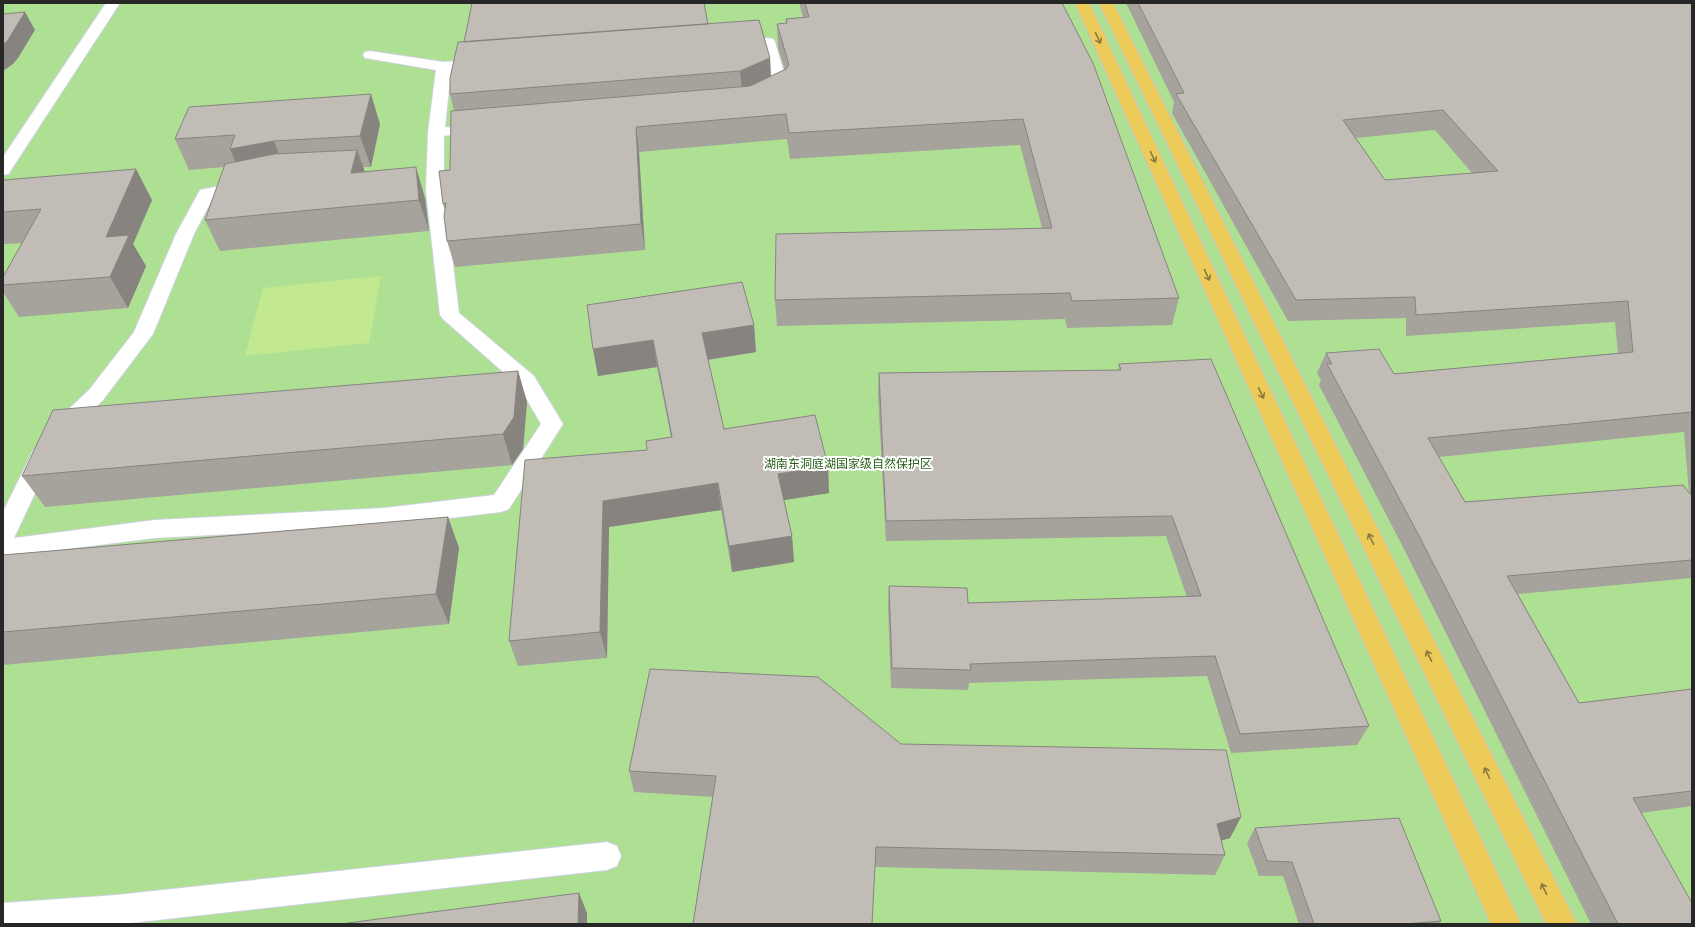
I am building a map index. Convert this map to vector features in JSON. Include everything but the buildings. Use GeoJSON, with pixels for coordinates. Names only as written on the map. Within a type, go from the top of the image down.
{"type":"FeatureCollection","features":[{"type":"Feature","properties":{"kind":"main road"},"geometry":{"type":"LineString","coordinates":[[1082,3],[1506,924]]}},
{"type":"Feature","properties":{"kind":"main road"},"geometry":{"type":"LineString","coordinates":[[1106,3],[1562,924]]}},
{"type":"Feature","properties":{"kind":"street"},"geometry":{"type":"LineString","coordinates":[[3,170],[113,3]]}},
{"type":"Feature","properties":{"kind":"street"},"geometry":{"type":"LineString","coordinates":[[721,46],[768,42],[781,90],[760,100]]}},
{"type":"Feature","properties":{"kind":"street"},"geometry":{"type":"LineString","coordinates":[[370,55],[444,67],[499,62]]}},
{"type":"Feature","properties":{"kind":"street"},"geometry":{"type":"LineString","coordinates":[[3,548],[154,529],[384,517],[501,503],[552,424],[527,380],[450,315],[434,191],[427,171],[436,132],[444,67]]}},
{"type":"Feature","properties":{"kind":"street"},"geometry":{"type":"LineString","coordinates":[[436,132],[468,129]]}},
{"type":"Feature","properties":{"kind":"street"},"geometry":{"type":"LineString","coordinates":[[3,536],[48,442],[96,395],[143,334],[185,234],[206,194],[264,183]]}},
{"type":"Feature","properties":{"kind":"street"},"geometry":{"type":"LineString","coordinates":[[3,918],[116,910],[158,915],[607,856]]}},
{"type":"Feature","properties":{"kind":"green space","name":"湖南东洞庭湖国家级自然保护区"},"geometry":{"type":"Polygon","coordinates":[[[3,3],[1692,3],[1692,924],[3,924],[3,3]]]}},
{"type":"Feature","properties":{"kind":"green space"},"geometry":{"type":"Polygon","coordinates":[[[381,276],[369,343],[245,356],[263,288],[381,276]]]}}]}
